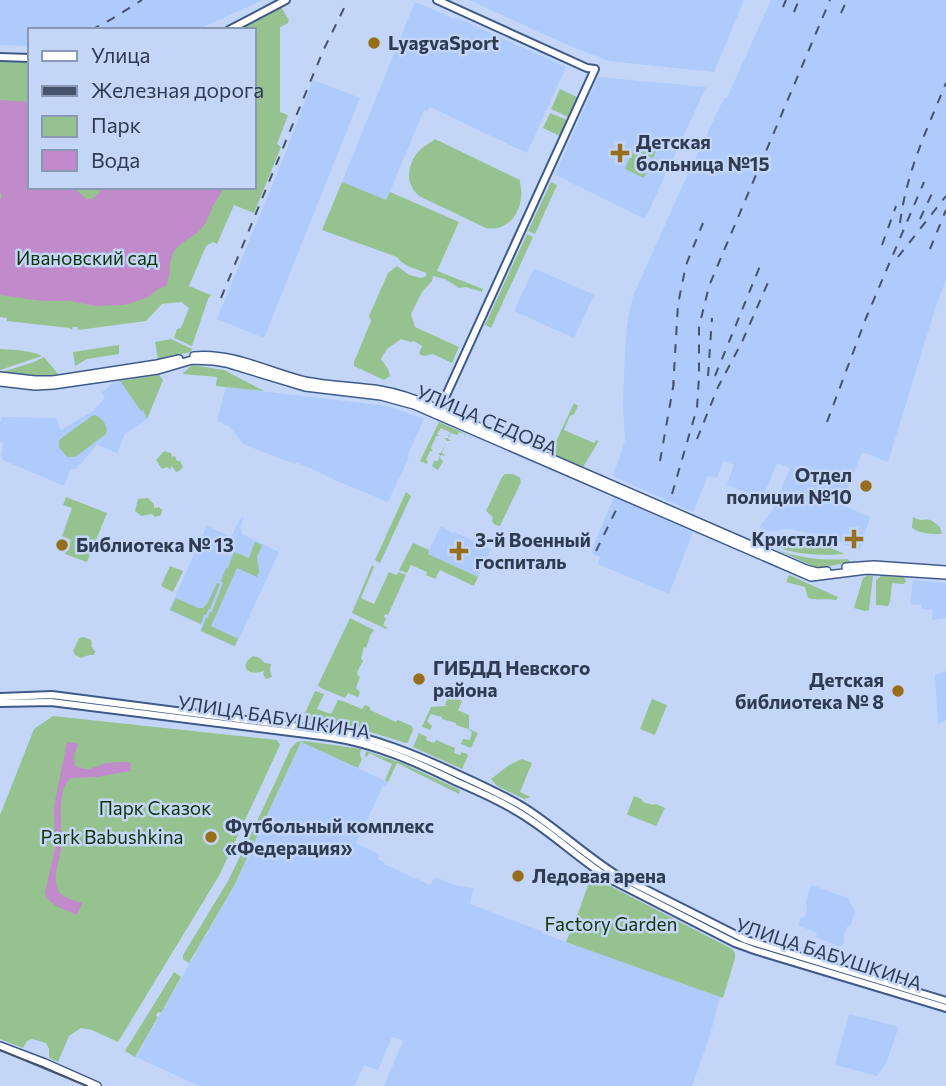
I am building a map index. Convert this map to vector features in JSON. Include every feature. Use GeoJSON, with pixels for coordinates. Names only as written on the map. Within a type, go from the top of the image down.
{"type":"FeatureCollection","features":[{"type":"Feature","properties":{"kind":"main road","name":"УЛИЦА СЕДОВА"},"geometry":{"type":"LineString","coordinates":[[0,376],[53,380],[192,356],[215,355],[307,381],[399,394],[811,577],[867,570],[946,572]]}},
{"type":"Feature","properties":{"kind":"main road","name":"УЛИЦА СЕДОВА"},"geometry":{"type":"LineString","coordinates":[[0,382],[53,386],[158,370],[192,360],[214,360],[305,387],[397,399],[438,413]]}},
{"type":"Feature","properties":{"kind":"main road"},"geometry":{"type":"LineString","coordinates":[[0,1046],[97,1086]]}},
{"type":"Feature","properties":{"kind":"street"},"geometry":{"type":"LineString","coordinates":[[233,28],[286,0]]}},
{"type":"Feature","properties":{"kind":"street"},"geometry":{"type":"LineString","coordinates":[[438,0],[587,68],[596,69],[438,413]]}},
{"type":"Feature","properties":{"kind":"street"},"geometry":{"type":"LineString","coordinates":[[0,57],[28,58]]}},
{"type":"Feature","properties":{"kind":"street","name":"УЛИЦА БАБУШКИНА"},"geometry":{"type":"LineString","coordinates":[[0,697],[52,695],[366,737],[407,752],[509,799],[615,874],[747,940],[946,1001]]}},
{"type":"Feature","properties":{"kind":"street","name":"УЛИЦА БАБУШКИНА"},"geometry":{"type":"LineString","coordinates":[[0,703],[51,702],[330,737],[364,744],[428,768],[506,805],[612,880],[735,943],[946,1008]]}},
{"type":"Feature","properties":{"kind":"shaded area"},"geometry":{"type":"Polygon","coordinates":[[[0,0],[263,0],[201,28],[28,28],[28,46],[0,45],[0,0]]]}},
{"type":"Feature","properties":{"kind":"shaded area"},"geometry":{"type":"Polygon","coordinates":[[[469,0],[744,0],[714,72],[608,61],[469,0]]]}},
{"type":"Feature","properties":{"kind":"shaded area"},"geometry":{"type":"Polygon","coordinates":[[[771,0],[946,0],[946,280],[888,462],[862,452],[847,490],[838,487],[840,504],[870,517],[860,550],[818,534],[787,529],[770,532],[759,527],[773,509],[790,468],[777,463],[762,499],[727,485],[734,465],[723,461],[717,478],[708,476],[693,512],[613,476],[625,441],[625,352],[633,296],[771,0]]]}},
{"type":"Feature","properties":{"kind":"shaded area"},"geometry":{"type":"Polygon","coordinates":[[[415,2],[566,67],[527,153],[430,107],[427,111],[424,110],[386,201],[342,182],[415,2]]]}},
{"type":"Feature","properties":{"kind":"shaded area","name":"Детская больница №15"},"geometry":{"type":"Polygon","coordinates":[[[598,77],[706,87],[645,219],[555,175],[598,77]]]}},
{"type":"Feature","properties":{"kind":"shaded area"},"geometry":{"type":"Polygon","coordinates":[[[313,80],[360,98],[264,338],[217,319],[313,80]]]}},
{"type":"Feature","properties":{"kind":"shaded area"},"geometry":{"type":"Polygon","coordinates":[[[534,268],[594,295],[574,338],[514,311],[534,268]]]}},
{"type":"Feature","properties":{"kind":"shaded area"},"geometry":{"type":"Polygon","coordinates":[[[159,375],[163,380],[146,420],[125,434],[117,453],[97,445],[76,469],[71,469],[64,486],[3,460],[3,443],[0,441],[2,417],[57,418],[60,430],[93,411],[105,398],[102,392],[115,382],[159,375]]]}},
{"type":"Feature","properties":{"kind":"shaded area"},"geometry":{"type":"Polygon","coordinates":[[[226,387],[388,406],[424,419],[388,502],[296,462],[295,464],[243,444],[229,426],[217,421],[226,387]]]}},
{"type":"Feature","properties":{"kind":"shaded area"},"geometry":{"type":"Polygon","coordinates":[[[614,497],[693,532],[669,594],[598,564],[600,557],[593,554],[592,549],[614,497]]]}},
{"type":"Feature","properties":{"kind":"shaded area"},"geometry":{"type":"Polygon","coordinates":[[[241,517],[244,518],[240,528],[242,534],[279,552],[235,647],[200,631],[202,625],[169,610],[207,526],[231,537],[241,517]]]}},
{"type":"Feature","properties":{"kind":"shaded area","name":"3-й Военный госпиталь"},"geometry":{"type":"Polygon","coordinates":[[[441,526],[491,549],[478,577],[427,554],[441,526]]]}},
{"type":"Feature","properties":{"kind":"shaded area"},"geometry":{"type":"Polygon","coordinates":[[[913,580],[946,583],[946,618],[932,620],[933,610],[910,604],[913,580]]]}},
{"type":"Feature","properties":{"kind":"shaded area"},"geometry":{"type":"Polygon","coordinates":[[[946,669],[946,720],[938,724],[935,675],[946,669]]]}},
{"type":"Feature","properties":{"kind":"shaded area"},"geometry":{"type":"Polygon","coordinates":[[[301,742],[388,782],[386,787],[383,786],[356,843],[380,855],[378,859],[385,862],[384,864],[430,885],[435,877],[454,885],[473,888],[470,904],[541,933],[720,997],[692,1086],[384,1086],[403,1041],[393,1037],[378,1070],[364,1065],[354,1086],[199,1086],[136,1057],[235,885],[301,742]]]}},
{"type":"Feature","properties":{"kind":"shaded area"},"geometry":{"type":"Polygon","coordinates":[[[811,885],[848,898],[855,911],[851,925],[847,927],[844,935],[844,944],[839,946],[816,937],[817,933],[798,925],[807,911],[806,902],[811,885]]]}},
{"type":"Feature","properties":{"kind":"shaded area"},"geometry":{"type":"Polygon","coordinates":[[[849,1014],[896,1026],[898,1029],[886,1064],[877,1076],[835,1065],[849,1014]]]}},
{"type":"Feature","properties":{"kind":"green space","name":"Ивановский сад"},"geometry":{"type":"Polygon","coordinates":[[[281,7],[289,20],[280,27],[280,112],[288,115],[277,144],[281,147],[254,213],[234,205],[217,244],[213,242],[206,246],[189,286],[211,295],[192,346],[174,338],[189,308],[181,302],[162,304],[146,321],[78,330],[78,327],[73,327],[72,330],[7,321],[7,318],[0,317],[0,60],[28,62],[28,189],[256,189],[256,28],[242,28],[281,7]]]}},
{"type":"Feature","properties":{"kind":"green space"},"geometry":{"type":"Polygon","coordinates":[[[560,89],[577,97],[568,117],[551,109],[560,89]]]}},
{"type":"Feature","properties":{"kind":"green space"},"geometry":{"type":"Polygon","coordinates":[[[550,113],[567,120],[560,136],[543,128],[550,113]]]}},
{"type":"Feature","properties":{"kind":"green space"},"geometry":{"type":"Polygon","coordinates":[[[640,133],[660,142],[653,158],[634,150],[640,133]]]}},
{"type":"Feature","properties":{"kind":"green space"},"geometry":{"type":"Polygon","coordinates":[[[435,139],[520,180],[520,204],[510,221],[499,228],[486,228],[415,192],[409,180],[410,166],[417,153],[435,139]]]}},
{"type":"Feature","properties":{"kind":"green space"},"geometry":{"type":"Polygon","coordinates":[[[632,153],[651,162],[644,178],[625,169],[632,153]]]}},
{"type":"Feature","properties":{"kind":"green space"},"geometry":{"type":"Polygon","coordinates":[[[342,182],[386,200],[390,192],[459,222],[437,271],[483,289],[482,292],[466,287],[459,288],[445,279],[433,276],[411,314],[415,327],[459,347],[452,363],[433,354],[419,354],[422,346],[414,341],[401,339],[387,349],[381,359],[390,376],[384,380],[354,366],[371,321],[369,316],[388,273],[397,266],[409,275],[421,278],[426,276],[426,273],[406,265],[397,257],[322,230],[342,182]]]}},
{"type":"Feature","properties":{"kind":"green space"},"geometry":{"type":"Polygon","coordinates":[[[551,182],[557,185],[535,234],[528,231],[551,182]]]}},
{"type":"Feature","properties":{"kind":"green space"},"geometry":{"type":"Polygon","coordinates":[[[527,234],[533,237],[491,328],[485,325],[527,234]]]}},
{"type":"Feature","properties":{"kind":"green space"},"geometry":{"type":"Polygon","coordinates":[[[171,339],[192,349],[191,352],[158,359],[155,342],[171,339]]]}},
{"type":"Feature","properties":{"kind":"green space"},"geometry":{"type":"Polygon","coordinates":[[[119,345],[119,354],[87,359],[75,366],[73,352],[119,345]]]}},
{"type":"Feature","properties":{"kind":"green space"},"geometry":{"type":"Polygon","coordinates":[[[0,349],[28,351],[42,356],[0,370],[0,349]]]}},
{"type":"Feature","properties":{"kind":"green space"},"geometry":{"type":"Polygon","coordinates":[[[44,357],[58,374],[46,376],[2,372],[34,362],[44,357]]]}},
{"type":"Feature","properties":{"kind":"green space"},"geometry":{"type":"Polygon","coordinates":[[[192,365],[224,370],[264,391],[216,386],[217,377],[182,374],[192,365]]]}},
{"type":"Feature","properties":{"kind":"green space"},"geometry":{"type":"Polygon","coordinates":[[[159,375],[163,380],[147,419],[120,381],[159,375]]]}},
{"type":"Feature","properties":{"kind":"green space"},"geometry":{"type":"Polygon","coordinates":[[[574,403],[578,406],[564,430],[594,443],[599,441],[583,467],[558,456],[553,448],[574,403]]]}},
{"type":"Feature","properties":{"kind":"green space"},"geometry":{"type":"Polygon","coordinates":[[[95,415],[107,428],[106,434],[75,457],[67,457],[59,447],[59,440],[95,415]]]}},
{"type":"Feature","properties":{"kind":"green space"},"geometry":{"type":"Polygon","coordinates":[[[439,422],[466,434],[464,438],[465,434],[451,433],[448,439],[451,441],[447,441],[444,438],[448,438],[450,432],[441,428],[431,448],[433,451],[430,451],[426,460],[427,464],[420,461],[439,422]]]}},
{"type":"Feature","properties":{"kind":"green space"},"geometry":{"type":"Polygon","coordinates":[[[447,441],[442,453],[445,456],[441,455],[443,461],[438,470],[432,466],[434,461],[438,461],[438,453],[441,453],[447,441]]]}},
{"type":"Feature","properties":{"kind":"green space"},"geometry":{"type":"Polygon","coordinates":[[[164,451],[180,461],[183,467],[179,471],[176,472],[172,466],[170,469],[162,469],[156,460],[164,451]]]}},
{"type":"Feature","properties":{"kind":"green space"},"geometry":{"type":"Polygon","coordinates":[[[505,474],[513,474],[520,478],[521,482],[500,526],[495,525],[493,517],[486,511],[505,474]]]}},
{"type":"Feature","properties":{"kind":"green space"},"geometry":{"type":"Polygon","coordinates":[[[406,492],[411,496],[380,563],[375,560],[406,492]]]}},
{"type":"Feature","properties":{"kind":"green space"},"geometry":{"type":"Polygon","coordinates":[[[66,497],[107,513],[87,562],[65,554],[71,540],[62,536],[72,508],[63,505],[66,497]]]}},
{"type":"Feature","properties":{"kind":"green space"},"geometry":{"type":"Polygon","coordinates":[[[148,498],[154,508],[159,507],[162,510],[161,515],[141,516],[135,511],[138,499],[148,498]]]}},
{"type":"Feature","properties":{"kind":"green space"},"geometry":{"type":"Polygon","coordinates":[[[913,517],[933,521],[940,527],[942,534],[915,530],[912,528],[913,517]]]}},
{"type":"Feature","properties":{"kind":"green space"},"geometry":{"type":"Polygon","coordinates":[[[786,536],[795,542],[821,544],[845,554],[797,553],[773,544],[774,539],[786,536]]]}},
{"type":"Feature","properties":{"kind":"green space"},"geometry":{"type":"Polygon","coordinates":[[[255,542],[262,545],[257,557],[257,577],[237,568],[211,626],[238,638],[235,646],[201,631],[206,618],[212,612],[223,583],[221,581],[234,552],[249,558],[255,542]]]}},
{"type":"Feature","properties":{"kind":"green space"},"geometry":{"type":"Polygon","coordinates":[[[413,543],[429,550],[428,554],[478,577],[474,586],[440,570],[435,579],[411,565],[407,573],[399,570],[413,543]]]}},
{"type":"Feature","properties":{"kind":"green space"},"geometry":{"type":"Polygon","coordinates":[[[775,549],[802,557],[848,559],[850,562],[815,567],[775,549]]]}},
{"type":"Feature","properties":{"kind":"green space"},"geometry":{"type":"Polygon","coordinates":[[[372,565],[374,567],[361,598],[374,604],[389,572],[406,575],[388,615],[385,614],[383,625],[386,629],[352,613],[372,565]]]}},
{"type":"Feature","properties":{"kind":"green space"},"geometry":{"type":"Polygon","coordinates":[[[170,566],[183,571],[173,592],[161,586],[170,566]]]}},
{"type":"Feature","properties":{"kind":"green space"},"geometry":{"type":"Polygon","coordinates":[[[789,575],[838,597],[836,600],[808,598],[805,587],[786,582],[789,575]]]}},
{"type":"Feature","properties":{"kind":"green space"},"geometry":{"type":"Polygon","coordinates":[[[873,576],[869,610],[865,611],[854,608],[863,578],[873,576]]]}},
{"type":"Feature","properties":{"kind":"green space"},"geometry":{"type":"Polygon","coordinates":[[[881,576],[904,577],[906,582],[892,583],[888,606],[876,605],[876,580],[881,576]]]}},
{"type":"Feature","properties":{"kind":"green space"},"geometry":{"type":"Polygon","coordinates":[[[217,583],[220,584],[201,624],[170,610],[176,598],[203,608],[217,583]]]}},
{"type":"Feature","properties":{"kind":"green space"},"geometry":{"type":"Polygon","coordinates":[[[350,618],[374,630],[366,648],[364,647],[361,659],[363,661],[358,670],[358,697],[348,693],[345,698],[318,685],[350,618]]]}},
{"type":"Feature","properties":{"kind":"green space"},"geometry":{"type":"Polygon","coordinates":[[[79,638],[91,640],[95,651],[94,655],[81,658],[73,651],[79,638]]]}},
{"type":"Feature","properties":{"kind":"green space"},"geometry":{"type":"Polygon","coordinates":[[[253,656],[271,664],[272,677],[266,679],[264,671],[253,673],[247,670],[246,663],[253,656]]]}},
{"type":"Feature","properties":{"kind":"green space"},"geometry":{"type":"Polygon","coordinates":[[[315,691],[324,694],[317,709],[331,714],[338,700],[362,709],[365,705],[396,722],[398,720],[412,726],[408,742],[364,730],[309,721],[305,713],[315,691]]]}},
{"type":"Feature","properties":{"kind":"green space"},"geometry":{"type":"Polygon","coordinates":[[[449,695],[462,701],[458,710],[469,715],[469,729],[478,733],[471,748],[461,744],[463,739],[470,740],[472,732],[442,717],[431,714],[427,721],[432,726],[430,730],[422,727],[431,707],[446,706],[449,695]]]}},
{"type":"Feature","properties":{"kind":"green space"},"geometry":{"type":"Polygon","coordinates":[[[652,699],[667,705],[655,735],[640,729],[652,699]]]}},
{"type":"Feature","properties":{"kind":"green space","name":"Park Babushkina"},"geometry":{"type":"Polygon","coordinates":[[[53,716],[277,740],[280,745],[220,874],[118,1042],[81,1028],[69,1036],[58,1062],[49,1058],[46,1043],[32,1039],[27,1041],[23,1048],[0,1039],[0,815],[34,729],[53,716]]]}},
{"type":"Feature","properties":{"kind":"green space"},"geometry":{"type":"Polygon","coordinates":[[[419,733],[427,737],[426,740],[434,743],[436,740],[455,748],[454,753],[467,754],[462,769],[413,747],[419,733]]]}},
{"type":"Feature","properties":{"kind":"green space"},"geometry":{"type":"Polygon","coordinates":[[[305,741],[361,749],[362,759],[358,768],[301,742],[234,886],[189,963],[183,959],[183,955],[228,881],[291,748],[297,742],[305,741]]]}},
{"type":"Feature","properties":{"kind":"green space"},"geometry":{"type":"Polygon","coordinates":[[[366,751],[402,763],[460,790],[459,794],[397,763],[388,782],[385,780],[392,764],[369,753],[365,756],[366,751]]]}},
{"type":"Feature","properties":{"kind":"green space"},"geometry":{"type":"Polygon","coordinates":[[[522,759],[532,763],[520,792],[531,797],[524,799],[497,786],[491,779],[522,759]]]}},
{"type":"Feature","properties":{"kind":"green space"},"geometry":{"type":"Polygon","coordinates":[[[634,796],[643,802],[665,808],[656,826],[627,814],[634,796]]]}},
{"type":"Feature","properties":{"kind":"green space","name":"Factory Garden"},"geometry":{"type":"Polygon","coordinates":[[[591,876],[732,949],[735,958],[723,998],[566,942],[591,876]]]}},
{"type":"Feature","properties":{"kind":"green space"},"geometry":{"type":"Polygon","coordinates":[[[174,972],[181,977],[161,1013],[158,1012],[158,1017],[135,1057],[125,1051],[174,972]]]}},
{"type":"Feature","properties":{"kind":"water","name":"Ивановский сад"},"geometry":{"type":"Polygon","coordinates":[[[0,100],[28,102],[28,189],[74,189],[91,199],[98,195],[101,189],[224,189],[202,227],[175,250],[166,286],[149,297],[125,305],[95,306],[0,295],[0,100]]]}},
{"type":"Feature","properties":{"kind":"water"},"geometry":{"type":"Polygon","coordinates":[[[67,742],[78,744],[74,756],[75,765],[79,768],[130,762],[131,771],[71,778],[63,791],[61,847],[56,885],[62,895],[82,903],[77,915],[53,904],[45,892],[55,848],[54,806],[67,742]]]}},
{"type":"Feature","properties":{"kind":"tram line"},"geometry":{"type":"LineString","coordinates":[[0,1050],[87,1086]]}},
{"type":"Feature","properties":{"kind":"railway"},"geometry":{"type":"LineString","coordinates":[[95,28],[142,0]]}},
{"type":"Feature","properties":{"kind":"railway"},"geometry":{"type":"LineString","coordinates":[[221,298],[323,51],[348,0]]}},
{"type":"Feature","properties":{"kind":"railway"},"geometry":{"type":"LineString","coordinates":[[783,7],[786,0]]}},
{"type":"Feature","properties":{"kind":"railway"},"geometry":{"type":"LineString","coordinates":[[794,12],[799,0]]}},
{"type":"Feature","properties":{"kind":"railway"},"geometry":{"type":"LineString","coordinates":[[672,494],[697,408],[699,327],[709,286],[830,0]]}},
{"type":"Feature","properties":{"kind":"railway"},"geometry":{"type":"LineString","coordinates":[[841,13],[847,0]]}},
{"type":"Feature","properties":{"kind":"railway"},"geometry":{"type":"LineString","coordinates":[[900,223],[912,168],[946,83]]}},
{"type":"Feature","properties":{"kind":"railway"},"geometry":{"type":"LineString","coordinates":[[827,422],[866,318],[924,182]]}},
{"type":"Feature","properties":{"kind":"railway"},"geometry":{"type":"LineString","coordinates":[[920,219],[935,187]]}},
{"type":"Feature","properties":{"kind":"railway"},"geometry":{"type":"LineString","coordinates":[[898,257],[946,196]]}},
{"type":"Feature","properties":{"kind":"railway"},"geometry":{"type":"LineString","coordinates":[[882,245],[896,206]]}},
{"type":"Feature","properties":{"kind":"railway"},"geometry":{"type":"LineString","coordinates":[[930,249],[946,210]]}},
{"type":"Feature","properties":{"kind":"railway"},"geometry":{"type":"LineString","coordinates":[[673,389],[678,304],[686,265],[703,223]]}},
{"type":"Feature","properties":{"kind":"railway"},"geometry":{"type":"LineString","coordinates":[[715,376],[760,266]]}},
{"type":"Feature","properties":{"kind":"railway"},"geometry":{"type":"LineString","coordinates":[[697,439],[718,387],[742,342],[770,278]]}},
{"type":"Feature","properties":{"kind":"railway"},"geometry":{"type":"LineString","coordinates":[[708,376],[712,318]]}},
{"type":"Feature","properties":{"kind":"railway"},"geometry":{"type":"LineString","coordinates":[[660,461],[674,382]]}},
{"type":"Feature","properties":{"kind":"railway"},"geometry":{"type":"LineString","coordinates":[[596,551],[619,504]]}},
{"type":"Feature","properties":{"kind":"place","name":"LyagvaSport"},"geometry":{"type":"Point","coordinates":[374,43]}},
{"type":"Feature","properties":{"kind":"place","name":"Детская больница №15"},"geometry":{"type":"Point","coordinates":[620,153]}},
{"type":"Feature","properties":{"kind":"place","name":"Отдел полиции №10"},"geometry":{"type":"Point","coordinates":[866,486]}},
{"type":"Feature","properties":{"kind":"place","name":"Кристалл"},"geometry":{"type":"Point","coordinates":[854,539]}},
{"type":"Feature","properties":{"kind":"place","name":"Библиотека № 13"},"geometry":{"type":"Point","coordinates":[62,545]}},
{"type":"Feature","properties":{"kind":"place","name":"3-й Военный госпиталь"},"geometry":{"type":"Point","coordinates":[459,551]}},
{"type":"Feature","properties":{"kind":"place","name":"ГИБДД Невского района"},"geometry":{"type":"Point","coordinates":[419,679]}},
{"type":"Feature","properties":{"kind":"place","name":"Детская библиотека № 8"},"geometry":{"type":"Point","coordinates":[898,691]}},
{"type":"Feature","properties":{"kind":"place","name":"Футбольный комплекс «Федерация»"},"geometry":{"type":"Point","coordinates":[211,837]}},
{"type":"Feature","properties":{"kind":"place","name":"Ледовая арена"},"geometry":{"type":"Point","coordinates":[518,876]}},
{"type":"Feature","properties":{"kind":"park label","name":"Парк Сказок"},"geometry":{"type":"Point","coordinates":[155,808]}}]}
